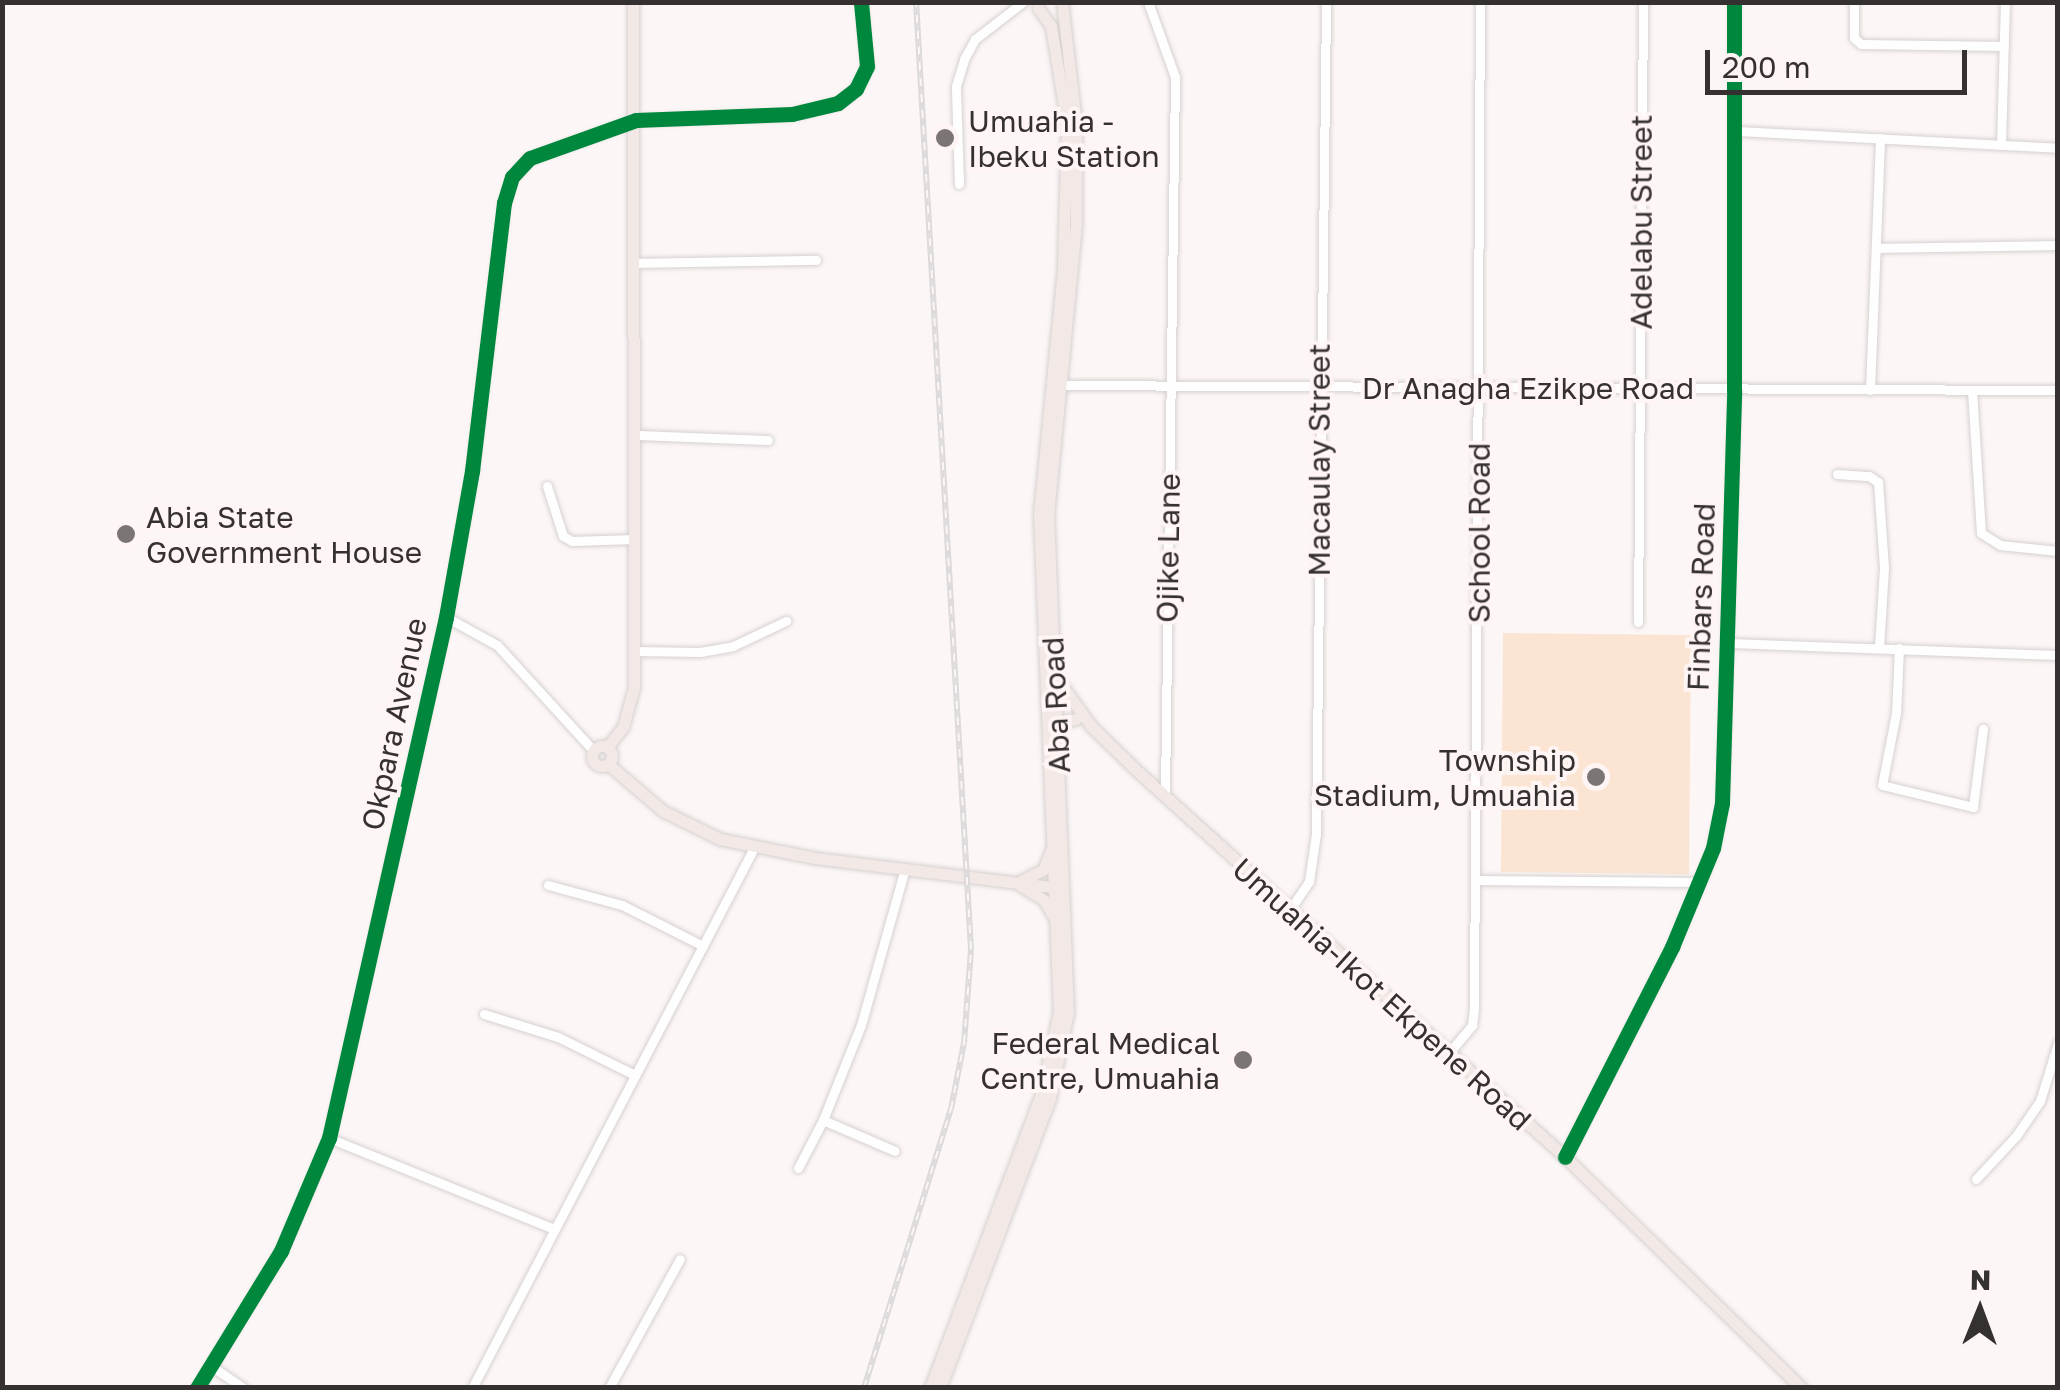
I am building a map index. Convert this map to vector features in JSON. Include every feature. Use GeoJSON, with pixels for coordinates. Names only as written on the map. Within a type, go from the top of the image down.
{"type":"FeatureCollection","features":[{"type":"Feature","properties":{"kind":"main road"},"geometry":{"type":"LineString","coordinates":[[633,2],[637,263],[632,701],[623,727],[607,747],[593,750],[595,763],[608,764],[638,794],[676,819],[754,848],[1060,888]]}},
{"type":"Feature","properties":{"kind":"main road"},"geometry":{"type":"LineString","coordinates":[[1035,5],[1048,11],[1062,2]]}},
{"type":"Feature","properties":{"kind":"main road","name":"Aba Road"},"geometry":{"type":"LineString","coordinates":[[930,1388],[1050,1098],[1064,1043],[1070,978],[1053,836],[1052,707],[1039,514],[1072,269],[1076,123],[1062,2]]}},
{"type":"Feature","properties":{"kind":"main road","name":"Aba Road"},"geometry":{"type":"LineString","coordinates":[[940,1388],[1008,1196],[1055,1042],[1060,888],[1058,730],[1052,707],[1055,672],[1048,515],[1066,223],[1066,124],[1051,26],[1035,5]]}},
{"type":"Feature","properties":{"kind":"main road"},"geometry":{"type":"LineString","coordinates":[[1055,672],[1090,726]]}},
{"type":"Feature","properties":{"kind":"main road"},"geometry":{"type":"LineString","coordinates":[[1052,707],[1073,702]]}},
{"type":"Feature","properties":{"kind":"main road"},"geometry":{"type":"LineString","coordinates":[[1052,707],[1090,726]]}},
{"type":"Feature","properties":{"kind":"main road"},"geometry":{"type":"LineString","coordinates":[[1058,730],[1064,722],[1076,719]]}},
{"type":"Feature","properties":{"kind":"main road","name":"Umuahia-Ikot Ekpene Road"},"geometry":{"type":"LineString","coordinates":[[1090,726],[1565,1158],[1802,1388]]}},
{"type":"Feature","properties":{"kind":"main road"},"geometry":{"type":"LineString","coordinates":[[607,747],[612,755],[608,764]]}},
{"type":"Feature","properties":{"kind":"main road"},"geometry":{"type":"LineString","coordinates":[[1014,883],[1043,870],[1053,836]]}},
{"type":"Feature","properties":{"kind":"main road"},"geometry":{"type":"LineString","coordinates":[[1014,883],[1044,900],[1058,930]]}},
{"type":"Feature","properties":{"kind":"street","name":"Okpara Avenue"},"geometry":{"type":"LineString","coordinates":[[197,1388],[280,1252],[328,1138],[446,616],[472,471],[506,189],[520,166],[530,158],[636,120],[792,114],[838,103],[856,89],[867,66],[862,2]]}},
{"type":"Feature","properties":{"kind":"street"},"geometry":{"type":"LineString","coordinates":[[960,184],[956,86],[964,59],[975,39],[1023,2]]}},
{"type":"Feature","properties":{"kind":"street","name":"Ojike Lane"},"geometry":{"type":"LineString","coordinates":[[1148,2],[1175,77],[1165,796]]}},
{"type":"Feature","properties":{"kind":"street","name":"Macaulay Street"},"geometry":{"type":"LineString","coordinates":[[1289,911],[1309,882],[1316,834],[1326,2]]}},
{"type":"Feature","properties":{"kind":"street","name":"School Road"},"geometry":{"type":"LineString","coordinates":[[1448,1054],[1472,1024],[1478,880],[1480,2]]}},
{"type":"Feature","properties":{"kind":"street","name":"Adelabu Street"},"geometry":{"type":"LineString","coordinates":[[1638,622],[1642,2]]}},
{"type":"Feature","properties":{"kind":"street","name":"Finbars Road"},"geometry":{"type":"LineString","coordinates":[[1565,1158],[1672,947],[1713,848],[1722,802],[1734,390],[1734,2]]}},
{"type":"Feature","properties":{"kind":"street"},"geometry":{"type":"LineString","coordinates":[[1854,2],[1854,38],[1862,44],[2004,46]]}},
{"type":"Feature","properties":{"kind":"street"},"geometry":{"type":"LineString","coordinates":[[2001,145],[2005,2]]}},
{"type":"Feature","properties":{"kind":"street"},"geometry":{"type":"LineString","coordinates":[[1737,131],[2058,148]]}},
{"type":"Feature","properties":{"kind":"street"},"geometry":{"type":"LineString","coordinates":[[1870,390],[1880,138]]}},
{"type":"Feature","properties":{"kind":"street"},"geometry":{"type":"LineString","coordinates":[[1876,248],[2058,245]]}},
{"type":"Feature","properties":{"kind":"street"},"geometry":{"type":"LineString","coordinates":[[637,263],[816,260]]}},
{"type":"Feature","properties":{"kind":"street","name":"Dr Anagha Ezikpe Road"},"geometry":{"type":"LineString","coordinates":[[1054,384],[2058,390]]}},
{"type":"Feature","properties":{"kind":"street"},"geometry":{"type":"LineString","coordinates":[[1972,390],[1982,533],[2000,545],[2058,551]]}},
{"type":"Feature","properties":{"kind":"street"},"geometry":{"type":"LineString","coordinates":[[636,435],[768,440]]}},
{"type":"Feature","properties":{"kind":"street"},"geometry":{"type":"LineString","coordinates":[[1837,474],[1870,476],[1878,482],[1884,568],[1879,646]]}},
{"type":"Feature","properties":{"kind":"street"},"geometry":{"type":"LineString","coordinates":[[546,486],[563,536],[572,540],[635,539]]}},
{"type":"Feature","properties":{"kind":"street"},"geometry":{"type":"LineString","coordinates":[[446,616],[497,645],[593,750]]}},
{"type":"Feature","properties":{"kind":"street"},"geometry":{"type":"LineString","coordinates":[[634,651],[700,652],[733,646],[786,621]]}},
{"type":"Feature","properties":{"kind":"street"},"geometry":{"type":"LineString","coordinates":[[1727,643],[2058,656]]}},
{"type":"Feature","properties":{"kind":"street"},"geometry":{"type":"LineString","coordinates":[[1899,648],[1894,726],[1882,785],[1973,807],[1983,729]]}},
{"type":"Feature","properties":{"kind":"street"},"geometry":{"type":"LineString","coordinates":[[472,1388],[754,848]]}},
{"type":"Feature","properties":{"kind":"street"},"geometry":{"type":"LineString","coordinates":[[798,1168],[823,1120],[860,1025],[905,868]]}},
{"type":"Feature","properties":{"kind":"street"},"geometry":{"type":"LineString","coordinates":[[1478,880],[1698,882]]}},
{"type":"Feature","properties":{"kind":"street"},"geometry":{"type":"LineString","coordinates":[[548,884],[622,905],[703,946]]}},
{"type":"Feature","properties":{"kind":"street"},"geometry":{"type":"LineString","coordinates":[[484,1014],[558,1037],[635,1076]]}},
{"type":"Feature","properties":{"kind":"street"},"geometry":{"type":"LineString","coordinates":[[1976,1180],[2016,1136],[2040,1100],[2058,1043]]}},
{"type":"Feature","properties":{"kind":"street"},"geometry":{"type":"LineString","coordinates":[[823,1120],[895,1151]]}},
{"type":"Feature","properties":{"kind":"street"},"geometry":{"type":"LineString","coordinates":[[328,1138],[554,1229]]}},
{"type":"Feature","properties":{"kind":"street"},"geometry":{"type":"LineString","coordinates":[[610,1388],[680,1259]]}},
{"type":"Feature","properties":{"kind":"street"},"geometry":{"type":"LineString","coordinates":[[211,1366],[244,1388]]}},
{"type":"Feature","properties":{"kind":"shaded area","name":"Township Stadium, Umuahia"},"geometry":{"type":"Polygon","coordinates":[[[1503,633],[1691,635],[1689,874],[1501,872],[1503,633]]]}},
{"type":"Feature","properties":{"kind":"railway"},"geometry":{"type":"LineString","coordinates":[[864,1388],[951,1109],[964,1043],[971,949],[916,2]]}},
{"type":"Feature","properties":{"kind":"cycle path"},"geometry":{"type":"LineString","coordinates":[[197,1388],[281,1251],[329,1138],[446,617],[472,471],[504,203],[512,177],[530,158],[636,120],[792,114],[838,103],[856,89],[867,66],[861,2]]}},
{"type":"Feature","properties":{"kind":"cycle path"},"geometry":{"type":"LineString","coordinates":[[1565,1157],[1672,947],[1713,848],[1722,803],[1734,390],[1734,2]]}},
{"type":"Feature","properties":{"kind":"place","name":"Umuahia - Ibeku Station"},"geometry":{"type":"Point","coordinates":[945,138]}},
{"type":"Feature","properties":{"kind":"place","name":"Abia State Government House"},"geometry":{"type":"Point","coordinates":[126,534]}},
{"type":"Feature","properties":{"kind":"place","name":"Township Stadium, Umuahia"},"geometry":{"type":"Point","coordinates":[1596,777]}},
{"type":"Feature","properties":{"kind":"place","name":"Federal Medical Centre, Umuahia"},"geometry":{"type":"Point","coordinates":[1243,1060]}}]}
